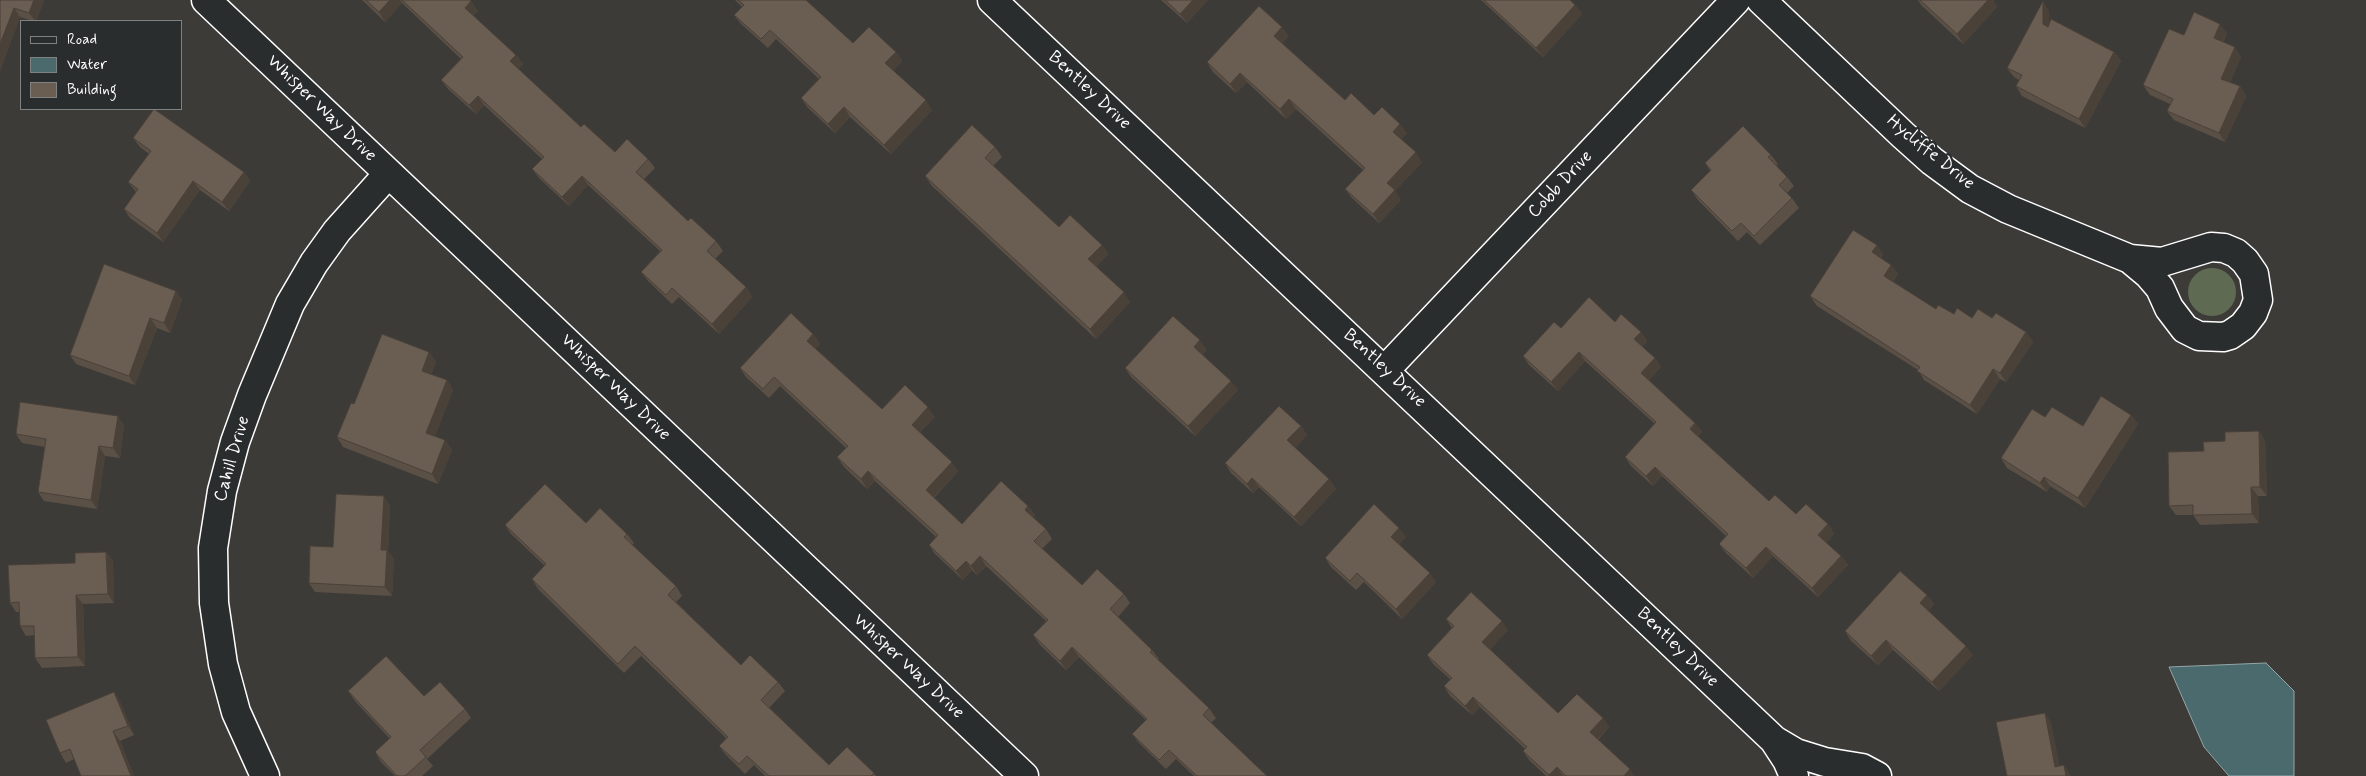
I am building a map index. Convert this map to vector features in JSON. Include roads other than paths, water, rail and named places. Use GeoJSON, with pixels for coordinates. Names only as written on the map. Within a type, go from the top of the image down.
{"type":"FeatureCollection","features":[{"type":"Feature","properties":{"kind":"street","name":"Whisper Way Drive"},"geometry":{"type":"LineString","coordinates":[[206,0],[1024,776]]}},
{"type":"Feature","properties":{"kind":"street","name":"Bentley Drive"},"geometry":{"type":"LineString","coordinates":[[992,0],[1774,740],[1796,753],[1825,762],[1862,768],[1877,776]]}},
{"type":"Feature","properties":{"kind":"street","name":"Cobb Drive"},"geometry":{"type":"LineString","coordinates":[[1385,370],[1736,0]]}},
{"type":"Feature","properties":{"kind":"street","name":"Hycliffe Drive"},"geometry":{"type":"LineString","coordinates":[[1761,0],[1903,135],[1970,189],[2008,209],[2130,259],[2162,262],[2211,247],[2236,253],[2245,260],[2254,274],[2258,300],[2254,313],[2243,326],[2223,338],[2199,336],[2185,329],[2169,308],[2160,288],[2148,274],[2130,259]]}},
{"type":"Feature","properties":{"kind":"street","name":"Cahill Drive"},"geometry":{"type":"LineString","coordinates":[[265,776],[236,712],[223,664],[215,612],[213,548],[222,491],[235,442],[252,395],[290,304],[314,263],[337,231],[388,174]]}},
{"type":"Feature","properties":{"kind":"street","name":"Bentley Drive"},"geometry":{"type":"LineString","coordinates":[[1774,740],[1787,760],[1794,776]]}},
{"type":"Feature","properties":{"kind":"water"},"geometry":{"type":"Polygon","coordinates":[[[2266,663],[2294,691],[2294,776],[2229,776],[2204,747],[2169,667],[2266,663]]]}}]}
